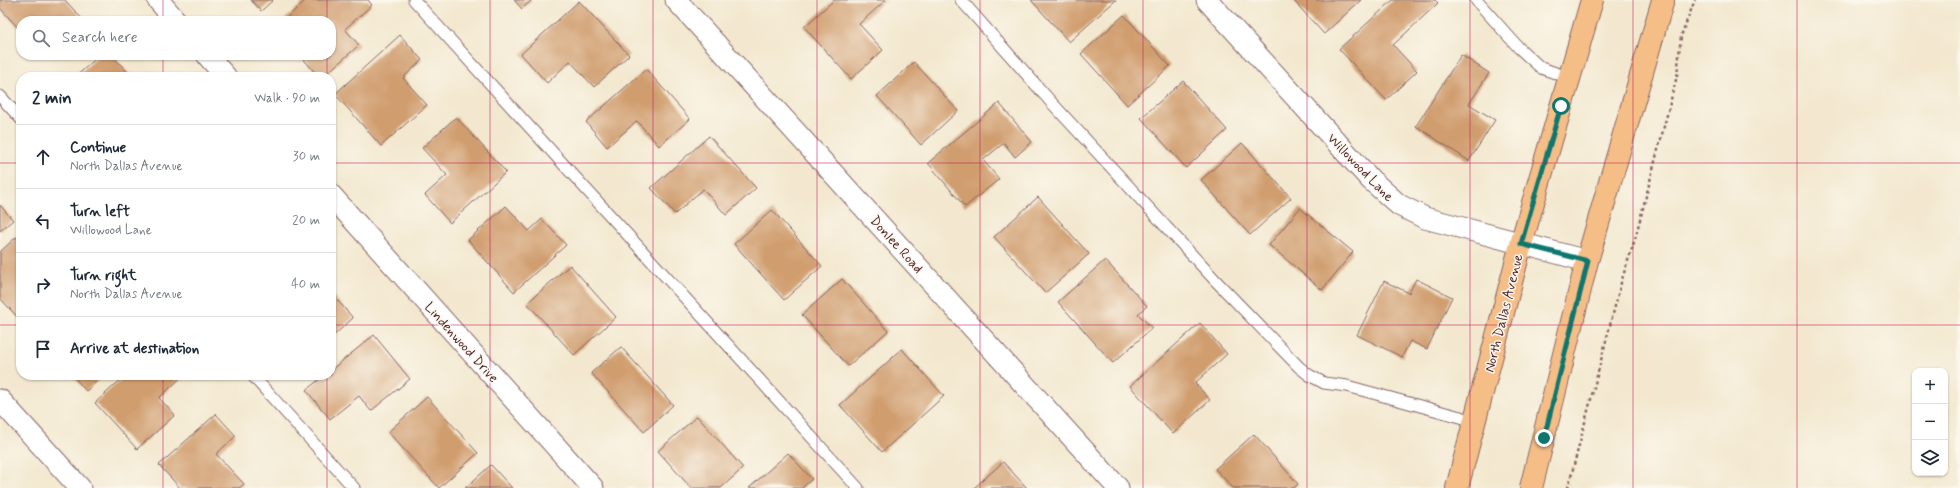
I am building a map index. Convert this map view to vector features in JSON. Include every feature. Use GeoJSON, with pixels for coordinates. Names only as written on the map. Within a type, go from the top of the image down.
{"type":"FeatureCollection","features":[{"type":"Feature","properties":{"kind":"main road","name":"North Dallas Avenue"},"geometry":{"type":"LineString","coordinates":[[1457,488],[1521,244],[1592,0]]}},
{"type":"Feature","properties":{"kind":"main road"},"geometry":{"type":"LineString","coordinates":[[1531,488],[1588,261],[1663,0]]}},
{"type":"Feature","properties":{"kind":"street"},"geometry":{"type":"LineString","coordinates":[[158,0],[172,16]]}},
{"type":"Feature","properties":{"kind":"street","name":"Donlee Road"},"geometry":{"type":"LineString","coordinates":[[676,0],[1118,488]]}},
{"type":"Feature","properties":{"kind":"street","name":"Willowood Lane"},"geometry":{"type":"LineString","coordinates":[[1207,0],[1371,180],[1399,205],[1425,218],[1588,261]]}},
{"type":"Feature","properties":{"kind":"street"},"geometry":{"type":"LineString","coordinates":[[211,60],[222,72]]}},
{"type":"Feature","properties":{"kind":"street","name":"Lindenwood Drive"},"geometry":{"type":"LineString","coordinates":[[336,201],[593,488]]}},
{"type":"Feature","properties":{"kind":"street"},"geometry":{"type":"LineString","coordinates":[[0,400],[80,488]]}},
{"type":"Feature","properties":{"kind":"lane"},"geometry":{"type":"LineString","coordinates":[[414,0],[858,488]]}},
{"type":"Feature","properties":{"kind":"lane"},"geometry":{"type":"LineString","coordinates":[[961,0],[1051,102],[1215,280],[1298,367],[1324,383],[1347,386],[1475,421]]}},
{"type":"Feature","properties":{"kind":"lane"},"geometry":{"type":"LineString","coordinates":[[1476,0],[1519,48],[1541,68],[1570,78]]}},
{"type":"Feature","properties":{"kind":"lane"},"geometry":{"type":"LineString","coordinates":[[0,96],[16,114]]}},
{"type":"Feature","properties":{"kind":"lane"},"geometry":{"type":"LineString","coordinates":[[257,380],[354,488]]}},
{"type":"Feature","properties":{"kind":"path"},"geometry":{"type":"LineString","coordinates":[[1568,488],[1622,279],[1635,239],[1677,76],[1681,36],[1695,0]]}},
{"type":"Feature","properties":{"kind":"building"},"geometry":{"type":"Polygon","coordinates":[[[0,0],[65,0],[79,16],[16,16],[16,26],[0,8],[0,0]]]}},
{"type":"Feature","properties":{"kind":"building"},"geometry":{"type":"Polygon","coordinates":[[[251,0],[273,0],[261,11],[251,0]]]}},
{"type":"Feature","properties":{"kind":"building"},"geometry":{"type":"Polygon","coordinates":[[[306,0],[368,0],[372,5],[345,29],[359,45],[329,72],[315,72],[304,60],[336,60],[336,16],[288,16],[306,0]]]}},
{"type":"Feature","properties":{"kind":"building"},"geometry":{"type":"Polygon","coordinates":[[[514,0],[532,0],[522,9],[514,0]]]}},
{"type":"Feature","properties":{"kind":"building"},"geometry":{"type":"Polygon","coordinates":[[[834,0],[886,0],[859,24],[883,50],[851,79],[804,27],[834,0]]]}},
{"type":"Feature","properties":{"kind":"building"},"geometry":{"type":"Polygon","coordinates":[[[1031,0],[1116,0],[1069,42],[1031,0]]]}},
{"type":"Feature","properties":{"kind":"building"},"geometry":{"type":"Polygon","coordinates":[[[1293,0],[1361,0],[1324,34],[1293,0]]]}},
{"type":"Feature","properties":{"kind":"building"},"geometry":{"type":"Polygon","coordinates":[[[1393,0],[1435,0],[1438,3],[1393,45],[1417,71],[1386,100],[1339,49],[1393,0]]]}},
{"type":"Feature","properties":{"kind":"building"},"geometry":{"type":"Polygon","coordinates":[[[579,1],[629,55],[594,87],[570,61],[547,83],[521,54],[579,1]]]}},
{"type":"Feature","properties":{"kind":"building"},"geometry":{"type":"Polygon","coordinates":[[[1124,15],[1170,66],[1127,105],[1081,54],[1124,15]]]}},
{"type":"Feature","properties":{"kind":"building"},"geometry":{"type":"Polygon","coordinates":[[[400,35],[422,60],[403,78],[427,105],[381,146],[336,95],[336,93],[400,35]]]}},
{"type":"Feature","properties":{"kind":"building"},"geometry":{"type":"Polygon","coordinates":[[[1461,55],[1489,73],[1469,104],[1495,120],[1469,161],[1416,126],[1461,55]]]}},
{"type":"Feature","properties":{"kind":"building"},"geometry":{"type":"Polygon","coordinates":[[[94,60],[117,60],[127,72],[81,72],[94,60]]]}},
{"type":"Feature","properties":{"kind":"building"},"geometry":{"type":"Polygon","coordinates":[[[914,62],[958,111],[921,145],[877,96],[914,62]]]}},
{"type":"Feature","properties":{"kind":"building"},"geometry":{"type":"Polygon","coordinates":[[[646,69],[690,119],[659,146],[637,121],[607,147],[586,122],[646,69]]]}},
{"type":"Feature","properties":{"kind":"building"},"geometry":{"type":"Polygon","coordinates":[[[1183,81],[1227,130],[1186,168],[1141,118],[1183,81]]]}},
{"type":"Feature","properties":{"kind":"building"},"geometry":{"type":"Polygon","coordinates":[[[999,103],[1032,142],[1015,157],[1004,143],[983,160],[999,179],[965,207],[928,163],[999,103]]]}},
{"type":"Feature","properties":{"kind":"building"},"geometry":{"type":"Polygon","coordinates":[[[456,117],[506,172],[450,223],[425,195],[447,175],[422,148],[456,117]]]}},
{"type":"Feature","properties":{"kind":"building"},"geometry":{"type":"Polygon","coordinates":[[[709,136],[756,188],[726,215],[703,189],[675,214],[651,188],[709,136]]]}},
{"type":"Feature","properties":{"kind":"building"},"geometry":{"type":"Polygon","coordinates":[[[1242,143],[1291,198],[1250,235],[1201,180],[1242,143]]]}},
{"type":"Feature","properties":{"kind":"building"},"geometry":{"type":"Polygon","coordinates":[[[1038,197],[1089,254],[1045,293],[994,237],[1038,197]]]}},
{"type":"Feature","properties":{"kind":"building"},"geometry":{"type":"Polygon","coordinates":[[[0,205],[13,220],[0,231],[0,205]]]}},
{"type":"Feature","properties":{"kind":"building"},"geometry":{"type":"Polygon","coordinates":[[[506,206],[529,231],[542,219],[566,245],[514,292],[468,240],[506,206]]]}},
{"type":"Feature","properties":{"kind":"building"},"geometry":{"type":"Polygon","coordinates":[[[1300,208],[1353,252],[1322,290],[1269,245],[1300,208]]]}},
{"type":"Feature","properties":{"kind":"building"},"geometry":{"type":"Polygon","coordinates":[[[772,210],[822,266],[784,300],[734,244],[772,210]]]}},
{"type":"Feature","properties":{"kind":"building"},"geometry":{"type":"Polygon","coordinates":[[[16,237],[16,316],[0,298],[0,252],[16,237]]]}},
{"type":"Feature","properties":{"kind":"building"},"geometry":{"type":"Polygon","coordinates":[[[1105,260],[1147,306],[1138,314],[1152,328],[1113,363],[1058,302],[1105,260]]]}},
{"type":"Feature","properties":{"kind":"building"},"geometry":{"type":"Polygon","coordinates":[[[570,265],[616,317],[574,355],[527,303],[570,265]]]}},
{"type":"Feature","properties":{"kind":"building"},"geometry":{"type":"Polygon","coordinates":[[[842,279],[888,331],[848,366],[802,315],[842,279]]]}},
{"type":"Feature","properties":{"kind":"building"},"geometry":{"type":"Polygon","coordinates":[[[1416,279],[1452,297],[1427,349],[1410,341],[1402,357],[1357,335],[1384,281],[1409,293],[1416,279]]]}},
{"type":"Feature","properties":{"kind":"building"},"geometry":{"type":"Polygon","coordinates":[[[336,299],[353,318],[336,333],[336,299]]]}},
{"type":"Feature","properties":{"kind":"building"},"geometry":{"type":"Polygon","coordinates":[[[1200,323],[1227,354],[1195,383],[1210,400],[1173,434],[1130,386],[1200,323]]]}},
{"type":"Feature","properties":{"kind":"building"},"geometry":{"type":"Polygon","coordinates":[[[374,335],[410,379],[371,411],[359,396],[330,419],[306,390],[319,380],[336,380],[336,366],[374,335]]]}},
{"type":"Feature","properties":{"kind":"building"},"geometry":{"type":"Polygon","coordinates":[[[621,347],[673,405],[644,432],[591,373],[621,347]]]}},
{"type":"Feature","properties":{"kind":"building"},"geometry":{"type":"Polygon","coordinates":[[[902,349],[944,396],[882,452],[840,405],[902,349]]]}},
{"type":"Feature","properties":{"kind":"building"},"geometry":{"type":"Polygon","coordinates":[[[76,380],[98,380],[86,391],[76,380]]]}},
{"type":"Feature","properties":{"kind":"building"},"geometry":{"type":"Polygon","coordinates":[[[120,380],[179,380],[159,398],[175,415],[137,449],[95,403],[120,380]]]}},
{"type":"Feature","properties":{"kind":"building"},"geometry":{"type":"Polygon","coordinates":[[[427,397],[478,453],[439,488],[388,432],[427,397]]]}},
{"type":"Feature","properties":{"kind":"building"},"geometry":{"type":"Polygon","coordinates":[[[216,414],[236,436],[216,454],[244,484],[239,488],[180,488],[159,465],[216,414]]]}},
{"type":"Feature","properties":{"kind":"building"},"geometry":{"type":"Polygon","coordinates":[[[697,416],[743,468],[721,488],[691,488],[658,451],[697,416]]]}},
{"type":"Feature","properties":{"kind":"building"},"geometry":{"type":"Polygon","coordinates":[[[1254,434],[1298,484],[1294,488],[1233,488],[1215,469],[1254,434]]]}},
{"type":"Feature","properties":{"kind":"building"},"geometry":{"type":"Polygon","coordinates":[[[788,453],[812,479],[802,488],[749,488],[788,453]]]}},
{"type":"Feature","properties":{"kind":"building"},"geometry":{"type":"Polygon","coordinates":[[[1003,462],[1027,488],[974,488],[1003,462]]]}},
{"type":"Feature","properties":{"kind":"building"},"geometry":{"type":"Polygon","coordinates":[[[491,465],[512,488],[465,488],[491,465]]]}},
{"type":"Feature","properties":{"kind":"route"},"geometry":{"type":"LineString","coordinates":[[1544,438],[1588,261],[1521,244],[1561,106]]}}]}
